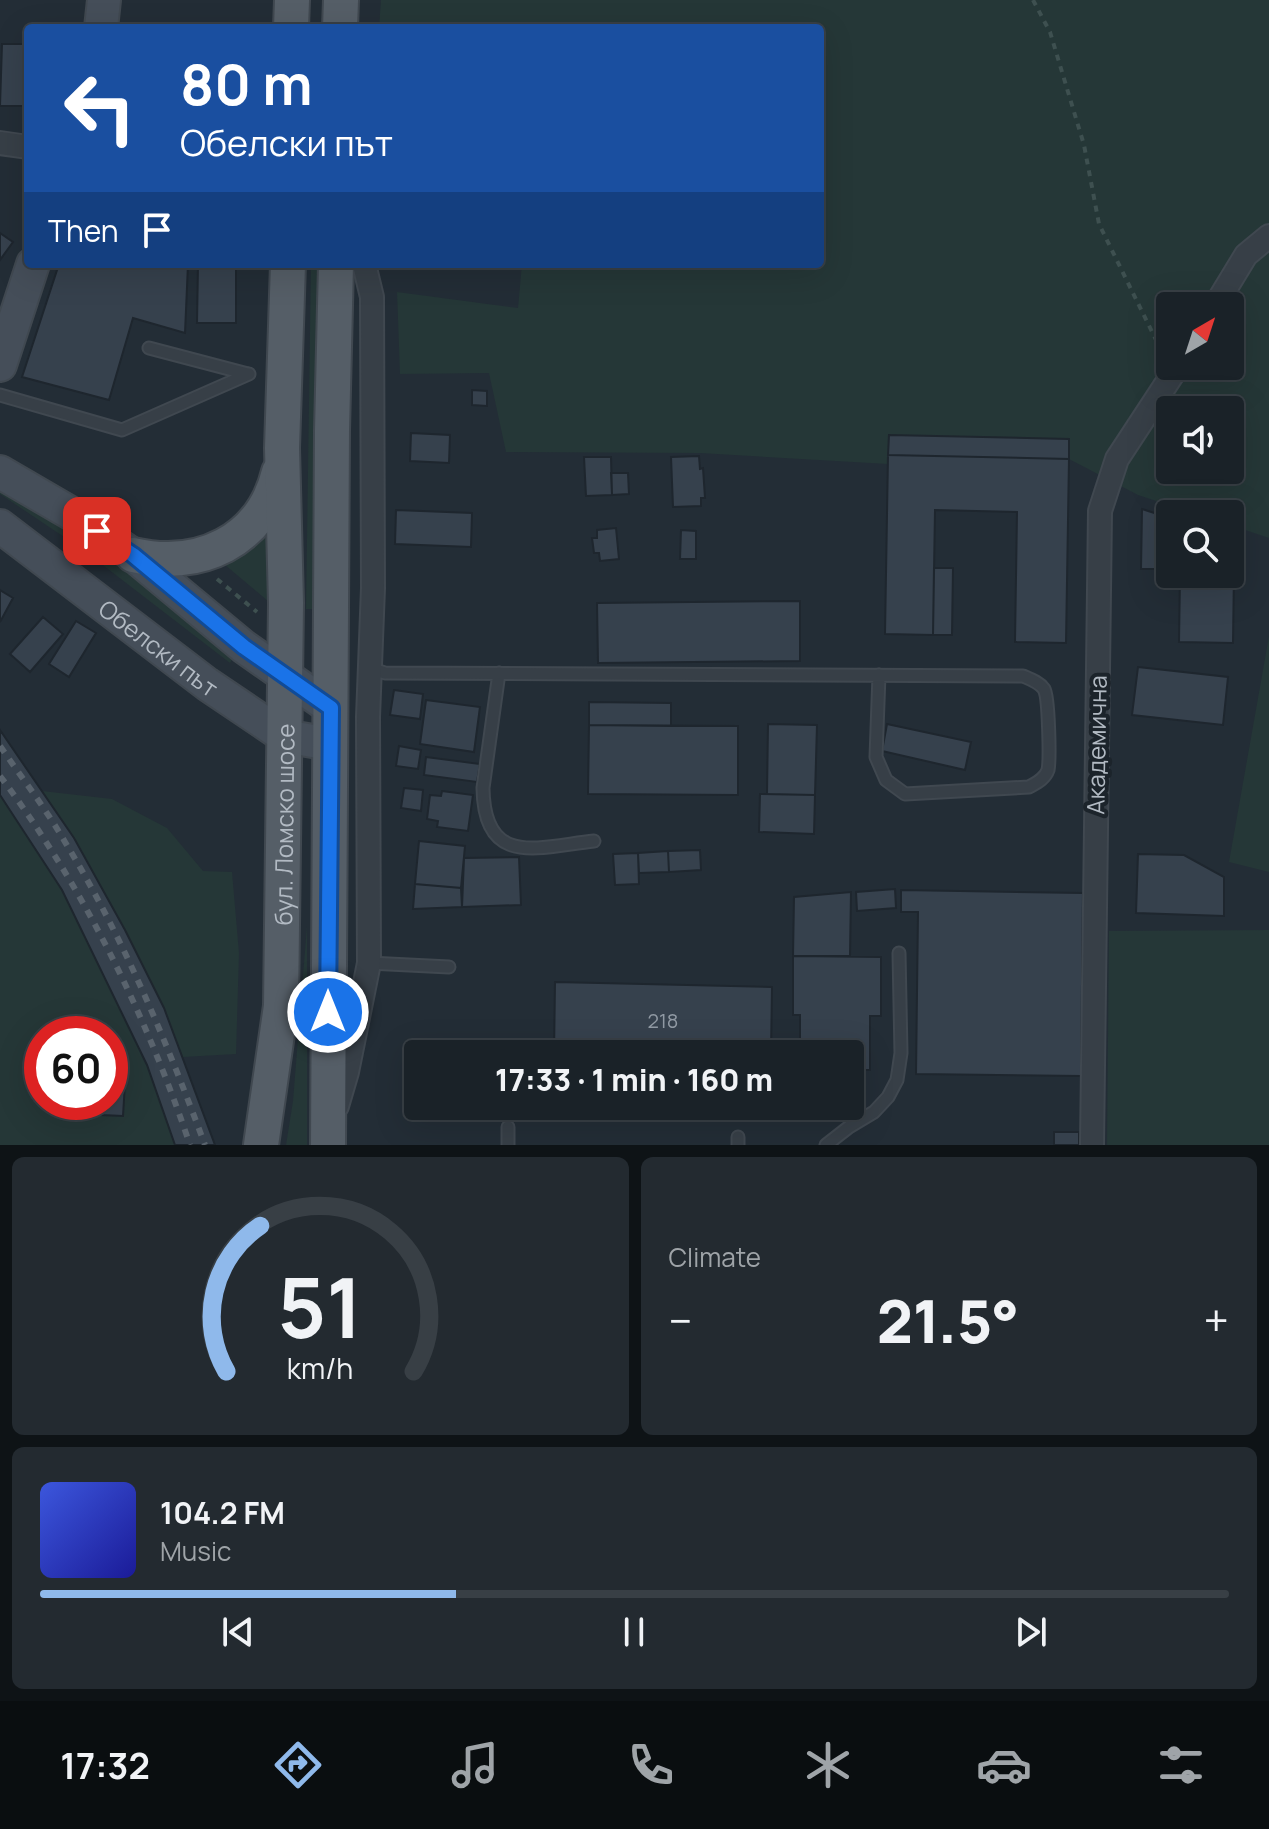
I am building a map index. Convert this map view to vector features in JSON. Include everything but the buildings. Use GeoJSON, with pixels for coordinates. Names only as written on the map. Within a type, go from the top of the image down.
{"type":"FeatureCollection","features":[{"type":"Feature","properties":{"kind":"main road"},"geometry":{"type":"LineString","coordinates":[[291,24],[292,0]]}},
{"type":"Feature","properties":{"kind":"main road"},"geometry":{"type":"LineString","coordinates":[[340,24],[341,0]]}},
{"type":"Feature","properties":{"kind":"main road","name":"бул. Ломско шосе"},"geometry":{"type":"LineString","coordinates":[[261,1145],[281,1006],[286,603],[282,448],[288,268]]}},
{"type":"Feature","properties":{"kind":"main road","name":"бул. Ломско шосе"},"geometry":{"type":"LineString","coordinates":[[328,1141],[332,431],[336,268]]}},
{"type":"Feature","properties":{"kind":"main road"},"geometry":{"type":"LineString","coordinates":[[133,555],[182,560],[212,552],[238,537],[267,504],[278,477],[282,448]]}},
{"type":"Feature","properties":{"kind":"street"},"geometry":{"type":"LineString","coordinates":[[101,24],[104,0]]}},
{"type":"Feature","properties":{"kind":"street"},"geometry":{"type":"LineString","coordinates":[[0,143],[24,146]]}},
{"type":"Feature","properties":{"kind":"street"},"geometry":{"type":"LineString","coordinates":[[1224,292],[1246,255],[1269,236]]}},
{"type":"Feature","properties":{"kind":"street"},"geometry":{"type":"LineString","coordinates":[[0,365],[32,268]]}},
{"type":"Feature","properties":{"kind":"street"},"geometry":{"type":"LineString","coordinates":[[328,1141],[347,1072],[369,963],[372,297],[365,268]]}},
{"type":"Feature","properties":{"kind":"street","name":"Академична"},"geometry":{"type":"LineString","coordinates":[[1092,1145],[1100,511],[1117,459],[1169,380]]}},
{"type":"Feature","properties":{"kind":"street"},"geometry":{"type":"LineString","coordinates":[[0,472],[79,518],[133,555],[244,647],[331,708]]}},
{"type":"Feature","properties":{"kind":"street","name":"Обелски път"},"geometry":{"type":"LineString","coordinates":[[0,526],[207,684],[284,736],[330,744]]}},
{"type":"Feature","properties":{"kind":"lane"},"geometry":{"type":"LineString","coordinates":[[0,395],[122,430],[249,374],[149,348]]}},
{"type":"Feature","properties":{"kind":"lane"},"geometry":{"type":"LineString","coordinates":[[370,668],[385,673],[499,673],[879,675],[1023,676],[1037,682],[1044,690],[1048,703],[1048,771],[1029,787],[905,794],[886,780],[876,757],[879,675]]}},
{"type":"Feature","properties":{"kind":"lane"},"geometry":{"type":"LineString","coordinates":[[499,673],[483,788],[483,807],[489,826],[502,842],[520,848],[594,841]]}},
{"type":"Feature","properties":{"kind":"lane"},"geometry":{"type":"LineString","coordinates":[[826,1145],[874,1112],[888,1097],[897,1080],[901,1053],[899,953]]}},
{"type":"Feature","properties":{"kind":"lane"},"geometry":{"type":"LineString","coordinates":[[369,963],[449,967]]}},
{"type":"Feature","properties":{"kind":"lane"},"geometry":{"type":"LineString","coordinates":[[508,1127],[508,1145]]}},
{"type":"Feature","properties":{"kind":"path"},"geometry":{"type":"LineString","coordinates":[[1033,0],[1050,32],[1059,60],[1084,145],[1099,224],[1156,339]]}},
{"type":"Feature","properties":{"kind":"path"},"geometry":{"type":"LineString","coordinates":[[209,572],[265,618]]}},
{"type":"Feature","properties":{"kind":"shaded area"},"geometry":{"type":"Polygon","coordinates":[[[381,0],[1269,0],[1269,538],[1244,530],[1244,500],[1156,501],[1138,495],[1069,459],[888,464],[700,453],[506,452],[489,373],[400,374],[397,292],[518,308],[522,268],[824,268],[824,24],[379,24],[381,0]]]}},
{"type":"Feature","properties":{"kind":"shaded area"},"geometry":{"type":"Polygon","coordinates":[[[311,268],[323,268],[318,609],[306,609],[311,268]]]}},
{"type":"Feature","properties":{"kind":"shaded area"},"geometry":{"type":"Polygon","coordinates":[[[0,487],[8,489],[66,529],[179,612],[234,656],[230,663],[82,549],[0,494],[0,487]]]}},
{"type":"Feature","properties":{"kind":"shaded area"},"geometry":{"type":"Polygon","coordinates":[[[265,527],[267,534],[268,601],[224,564],[265,527]]]}},
{"type":"Feature","properties":{"kind":"shaded area"},"geometry":{"type":"Polygon","coordinates":[[[1269,636],[1269,872],[1229,862],[1269,636]]]}},
{"type":"Feature","properties":{"kind":"shaded area"},"geometry":{"type":"Polygon","coordinates":[[[42,791],[112,799],[167,828],[203,871],[232,872],[239,953],[236,1054],[183,1057],[120,920],[42,791]]]}},
{"type":"Feature","properties":{"kind":"shaded area"},"geometry":{"type":"Polygon","coordinates":[[[0,795],[62,890],[123,1016],[24,1016],[24,1120],[128,1120],[128,1026],[147,1065],[175,1145],[0,1145],[0,795]]]}},
{"type":"Feature","properties":{"kind":"shaded area"},"geometry":{"type":"Polygon","coordinates":[[[307,926],[307,1145],[286,1145],[293,1101],[307,926]]]}},
{"type":"Feature","properties":{"kind":"shaded area"},"geometry":{"type":"Polygon","coordinates":[[[1269,930],[1269,1145],[1107,1145],[1109,931],[1269,930]]]}},
{"type":"Feature","properties":{"kind":"railway"},"geometry":{"type":"LineString","coordinates":[[0,746],[58,830],[106,915],[159,1028],[205,1145]]}},
{"type":"Feature","properties":{"kind":"railway"},"geometry":{"type":"LineString","coordinates":[[0,776],[59,862],[110,953],[153,1048],[190,1145]]}},
{"type":"Feature","properties":{"kind":"route"},"geometry":{"type":"LineString","coordinates":[[97,531],[133,555],[244,647],[331,708],[328,1012]]}}]}
